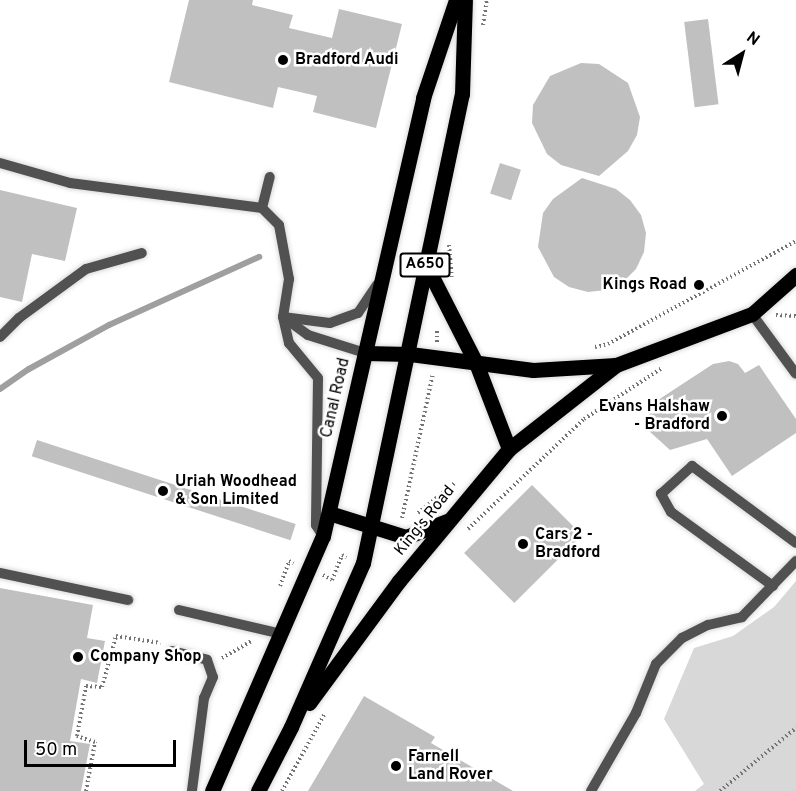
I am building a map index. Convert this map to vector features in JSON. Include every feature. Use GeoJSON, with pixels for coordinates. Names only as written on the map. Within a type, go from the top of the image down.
{"type":"FeatureCollection","features":[{"type":"Feature","properties":{"kind":"main road","name":"Canal Road"},"geometry":{"type":"LineString","coordinates":[[212,791],[323,536],[423,98],[456,0]]}},
{"type":"Feature","properties":{"kind":"main road","name":"A650"},"geometry":{"type":"LineString","coordinates":[[258,791],[291,727],[346,608],[371,528],[410,354],[413,328],[462,94],[465,0]]}},
{"type":"Feature","properties":{"kind":"main road"},"geometry":{"type":"LineString","coordinates":[[426,265],[476,363],[509,449]]}},
{"type":"Feature","properties":{"kind":"main road","name":"King's Road"},"geometry":{"type":"LineString","coordinates":[[365,353],[410,354],[533,370],[616,365],[752,314],[796,275]]}},
{"type":"Feature","properties":{"kind":"main road","name":"King's Road"},"geometry":{"type":"LineString","coordinates":[[291,727],[447,521],[509,449],[616,365]]}},
{"type":"Feature","properties":{"kind":"main road"},"geometry":{"type":"LineString","coordinates":[[328,513],[406,537],[447,521]]}},
{"type":"Feature","properties":{"kind":"lane"},"geometry":{"type":"LineString","coordinates":[[0,164],[70,183],[262,208],[279,225],[286,248],[289,279],[283,317],[289,343],[318,378],[316,525],[323,536]]}},
{"type":"Feature","properties":{"kind":"lane"},"geometry":{"type":"LineString","coordinates":[[262,208],[270,177]]}},
{"type":"Feature","properties":{"kind":"lane"},"geometry":{"type":"LineString","coordinates":[[0,337],[19,318],[86,269],[142,253]]}},
{"type":"Feature","properties":{"kind":"lane"},"geometry":{"type":"LineString","coordinates":[[283,317],[330,323],[358,313],[384,276]]}},
{"type":"Feature","properties":{"kind":"lane"},"geometry":{"type":"LineString","coordinates":[[752,314],[796,374]]}},
{"type":"Feature","properties":{"kind":"lane"},"geometry":{"type":"LineString","coordinates":[[283,317],[308,335],[365,353]]}},
{"type":"Feature","properties":{"kind":"lane"},"geometry":{"type":"LineString","coordinates":[[773,586],[671,512],[661,494],[692,466],[796,543]]}},
{"type":"Feature","properties":{"kind":"lane"},"geometry":{"type":"LineString","coordinates":[[591,791],[656,664],[682,638],[708,625],[742,617],[796,561]]}},
{"type":"Feature","properties":{"kind":"lane"},"geometry":{"type":"LineString","coordinates":[[0,573],[128,600]]}},
{"type":"Feature","properties":{"kind":"lane"},"geometry":{"type":"LineString","coordinates":[[178,610],[282,634]]}},
{"type":"Feature","properties":{"kind":"lane"},"geometry":{"type":"LineString","coordinates":[[170,648],[207,660],[213,677],[204,698],[192,791]]}},
{"type":"Feature","properties":{"kind":"path"},"geometry":{"type":"LineString","coordinates":[[482,35],[487,0]]}},
{"type":"Feature","properties":{"kind":"path"},"geometry":{"type":"LineString","coordinates":[[451,234],[453,284]]}},
{"type":"Feature","properties":{"kind":"path"},"geometry":{"type":"LineString","coordinates":[[588,349],[608,344],[796,241]]}},
{"type":"Feature","properties":{"kind":"path"},"geometry":{"type":"LineString","coordinates":[[413,328],[437,331],[456,327]]}},
{"type":"Feature","properties":{"kind":"path"},"geometry":{"type":"LineString","coordinates":[[398,535],[436,357]]}},
{"type":"Feature","properties":{"kind":"path"},"geometry":{"type":"LineString","coordinates":[[462,534],[584,418],[669,363]]}},
{"type":"Feature","properties":{"kind":"path"},"geometry":{"type":"LineString","coordinates":[[86,791],[95,742],[77,735],[86,686],[102,687],[116,636],[170,648]]}},
{"type":"Feature","properties":{"kind":"path"},"geometry":{"type":"LineString","coordinates":[[214,653],[219,660],[262,636]]}},
{"type":"Feature","properties":{"kind":"path"},"geometry":{"type":"LineString","coordinates":[[282,791],[326,711]]}},
{"type":"Feature","properties":{"kind":"path"},"geometry":{"type":"LineString","coordinates":[[720,791],[796,728]]}},
{"type":"Feature","properties":{"kind":"shaded area"},"geometry":{"type":"Polygon","coordinates":[[[796,581],[796,791],[695,791],[704,784],[664,719],[694,648],[733,636],[774,607],[796,581]]]}},
{"type":"Feature","properties":{"kind":"building","name":"Bradford Audi"},"geometry":{"type":"Polygon","coordinates":[[[189,0],[253,0],[252,5],[293,15],[289,28],[332,38],[339,9],[402,24],[376,128],[313,112],[317,96],[278,87],[273,108],[169,82],[189,0]]]}},
{"type":"Feature","properties":{"kind":"building"},"geometry":{"type":"Polygon","coordinates":[[[708,19],[718,104],[695,107],[684,22],[708,19]]]}},
{"type":"Feature","properties":{"kind":"building"},"geometry":{"type":"Polygon","coordinates":[[[581,63],[599,64],[628,83],[640,117],[637,135],[628,151],[599,176],[561,165],[547,154],[532,123],[533,105],[550,76],[581,63]]]}},
{"type":"Feature","properties":{"kind":"building"},"geometry":{"type":"Polygon","coordinates":[[[500,163],[521,170],[511,200],[490,193],[500,163]]]}},
{"type":"Feature","properties":{"kind":"building"},"geometry":{"type":"Polygon","coordinates":[[[582,178],[616,189],[630,200],[641,215],[646,233],[644,252],[636,269],[623,282],[606,290],[588,292],[569,287],[554,277],[538,247],[543,213],[553,199],[582,178]]]}},
{"type":"Feature","properties":{"kind":"building"},"geometry":{"type":"Polygon","coordinates":[[[0,190],[77,208],[65,261],[32,254],[22,302],[0,297],[0,190]]]}},
{"type":"Feature","properties":{"kind":"building","name":"Evans Halshaw - Bradford"},"geometry":{"type":"Polygon","coordinates":[[[729,361],[738,364],[745,373],[759,365],[796,419],[796,433],[732,476],[707,439],[670,450],[649,431],[649,414],[658,400],[713,364],[729,361]]]}},
{"type":"Feature","properties":{"kind":"building","name":"Uriah Woodhead & Son Limited"},"geometry":{"type":"Polygon","coordinates":[[[37,440],[296,524],[290,540],[32,456],[37,440]]]}},
{"type":"Feature","properties":{"kind":"building","name":"Cars 2 - Bradford"},"geometry":{"type":"Polygon","coordinates":[[[532,485],[582,535],[514,603],[464,553],[532,485]]]}},
{"type":"Feature","properties":{"kind":"building"},"geometry":{"type":"Polygon","coordinates":[[[0,588],[93,605],[87,638],[105,641],[97,683],[81,679],[70,741],[90,744],[81,791],[0,791],[0,588]]]}},
{"type":"Feature","properties":{"kind":"building","name":"Farnell Land Rover"},"geometry":{"type":"Polygon","coordinates":[[[364,696],[435,737],[431,743],[513,791],[308,791],[364,696]]]}},
{"type":"Feature","properties":{"kind":"waterway"},"geometry":{"type":"LineString","coordinates":[[0,389],[29,369],[109,325],[259,257]]}},
{"type":"Feature","properties":{"kind":"place","name":"Bradford Audi"},"geometry":{"type":"Point","coordinates":[283,60]}},
{"type":"Feature","properties":{"kind":"place","name":"Kings Road"},"geometry":{"type":"Point","coordinates":[699,285]}},
{"type":"Feature","properties":{"kind":"place","name":"Evans Halshaw - Bradford"},"geometry":{"type":"Point","coordinates":[722,416]}},
{"type":"Feature","properties":{"kind":"place","name":"Uriah Woodhead & Son Limited"},"geometry":{"type":"Point","coordinates":[163,491]}},
{"type":"Feature","properties":{"kind":"place","name":"Cars 2 - Bradford"},"geometry":{"type":"Point","coordinates":[523,544]}},
{"type":"Feature","properties":{"kind":"place","name":"Company Shop"},"geometry":{"type":"Point","coordinates":[78,657]}},
{"type":"Feature","properties":{"kind":"place","name":"Farnell Land Rover"},"geometry":{"type":"Point","coordinates":[396,766]}}]}
